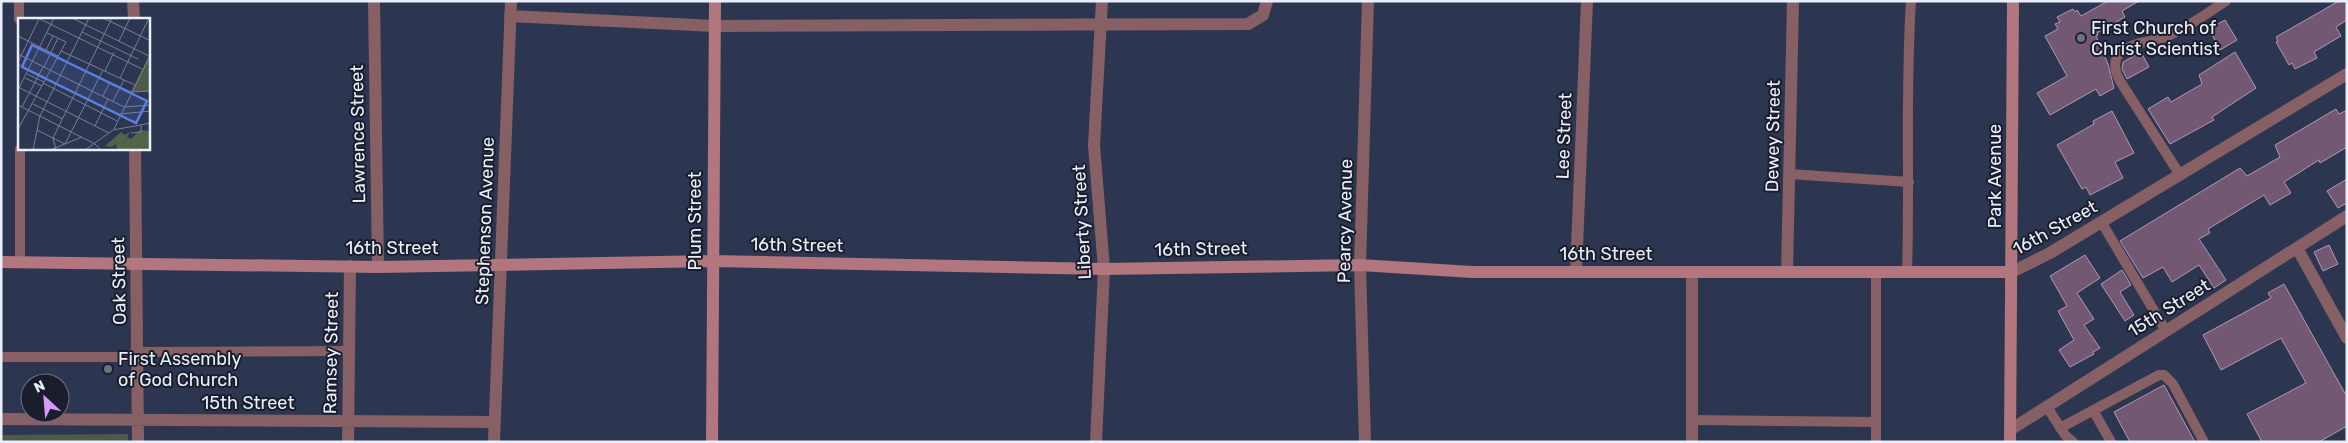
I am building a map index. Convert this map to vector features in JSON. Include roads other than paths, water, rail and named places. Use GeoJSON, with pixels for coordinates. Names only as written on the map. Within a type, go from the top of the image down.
{"type":"FeatureCollection","features":[{"type":"Feature","properties":{"kind":"street"},"geometry":{"type":"LineString","coordinates":[[134,1],[134,18]]}},
{"type":"Feature","properties":{"kind":"street","name":"Lawrence Street"},"geometry":{"type":"LineString","coordinates":[[374,1],[378,267]]}},
{"type":"Feature","properties":{"kind":"street","name":"Stephenson Avenue"},"geometry":{"type":"LineString","coordinates":[[494,442],[510,1]]}},
{"type":"Feature","properties":{"kind":"street","name":"Plum Street"},"geometry":{"type":"LineString","coordinates":[[712,442],[715,1]]}},
{"type":"Feature","properties":{"kind":"street","name":"Liberty Street"},"geometry":{"type":"LineString","coordinates":[[1096,442],[1104,269],[1094,145],[1102,1]]}},
{"type":"Feature","properties":{"kind":"street"},"geometry":{"type":"LineString","coordinates":[[510,16],[714,26],[1248,24],[1264,15],[1267,1]]}},
{"type":"Feature","properties":{"kind":"street","name":"Pearcy Avenue"},"geometry":{"type":"LineString","coordinates":[[1365,442],[1360,266],[1368,1]]}},
{"type":"Feature","properties":{"kind":"street","name":"Lee Street"},"geometry":{"type":"LineString","coordinates":[[1576,272],[1587,1]]}},
{"type":"Feature","properties":{"kind":"street","name":"Dewey Street"},"geometry":{"type":"LineString","coordinates":[[1787,272],[1793,1]]}},
{"type":"Feature","properties":{"kind":"street","name":"Park Avenue"},"geometry":{"type":"LineString","coordinates":[[2010,436],[2013,1]]}},
{"type":"Feature","properties":{"kind":"street","name":"16th Street"},"geometry":{"type":"LineString","coordinates":[[1,262],[136,262],[378,267],[713,261],[1104,269],[1360,266],[1472,272],[2012,272],[2050,254],[2347,74]]}},
{"type":"Feature","properties":{"kind":"street","name":"Oak Street"},"geometry":{"type":"LineString","coordinates":[[135,150],[138,442]]}},
{"type":"Feature","properties":{"kind":"street","name":"15th Street"},"geometry":{"type":"LineString","coordinates":[[2010,436],[2047,407],[2347,216]]}},
{"type":"Feature","properties":{"kind":"street"},"geometry":{"type":"LineString","coordinates":[[2297,248],[2347,338]]}},
{"type":"Feature","properties":{"kind":"street","name":"Ramsey Street"},"geometry":{"type":"LineString","coordinates":[[348,442],[350,266]]}},
{"type":"Feature","properties":{"kind":"street"},"geometry":{"type":"LineString","coordinates":[[1692,272],[1692,442]]}},
{"type":"Feature","properties":{"kind":"street","name":"15th Street"},"geometry":{"type":"LineString","coordinates":[[1,419],[495,422]]}},
{"type":"Feature","properties":{"kind":"lane"},"geometry":{"type":"LineString","coordinates":[[19,1],[19,18]]}},
{"type":"Feature","properties":{"kind":"lane"},"geometry":{"type":"LineString","coordinates":[[1907,272],[1909,182],[1908,47],[1911,1]]}},
{"type":"Feature","properties":{"kind":"lane"},"geometry":{"type":"LineString","coordinates":[[2180,175],[2120,81],[2116,74],[2115,62],[2120,53],[2141,42],[2165,37],[2226,1]]}},
{"type":"Feature","properties":{"kind":"lane"},"geometry":{"type":"LineString","coordinates":[[20,150],[20,262]]}},
{"type":"Feature","properties":{"kind":"lane"},"geometry":{"type":"LineString","coordinates":[[1789,174],[1909,182]]}},
{"type":"Feature","properties":{"kind":"lane"},"geometry":{"type":"LineString","coordinates":[[2102,223],[2166,332]]}},
{"type":"Feature","properties":{"kind":"lane"},"geometry":{"type":"LineString","coordinates":[[1876,272],[1876,442]]}},
{"type":"Feature","properties":{"kind":"lane"},"geometry":{"type":"LineString","coordinates":[[1,357],[124,357],[137,352],[349,350]]}},
{"type":"Feature","properties":{"kind":"lane"},"geometry":{"type":"LineString","coordinates":[[2063,435],[2093,410],[2164,374],[2173,384],[2204,442]]}},
{"type":"Feature","properties":{"kind":"lane"},"geometry":{"type":"LineString","coordinates":[[2047,407],[2063,435],[2073,442]]}},
{"type":"Feature","properties":{"kind":"lane"},"geometry":{"type":"LineString","coordinates":[[2093,410],[2111,442]]}},
{"type":"Feature","properties":{"kind":"lane"},"geometry":{"type":"LineString","coordinates":[[1692,420],[1876,422]]}},
{"type":"Feature","properties":{"kind":"place","name":"First Church of Christ Scientist"},"geometry":{"type":"Point","coordinates":[2081,38]}},
{"type":"Feature","properties":{"kind":"place","name":"First Assembly of God Church"},"geometry":{"type":"Point","coordinates":[108,369]}}]}
